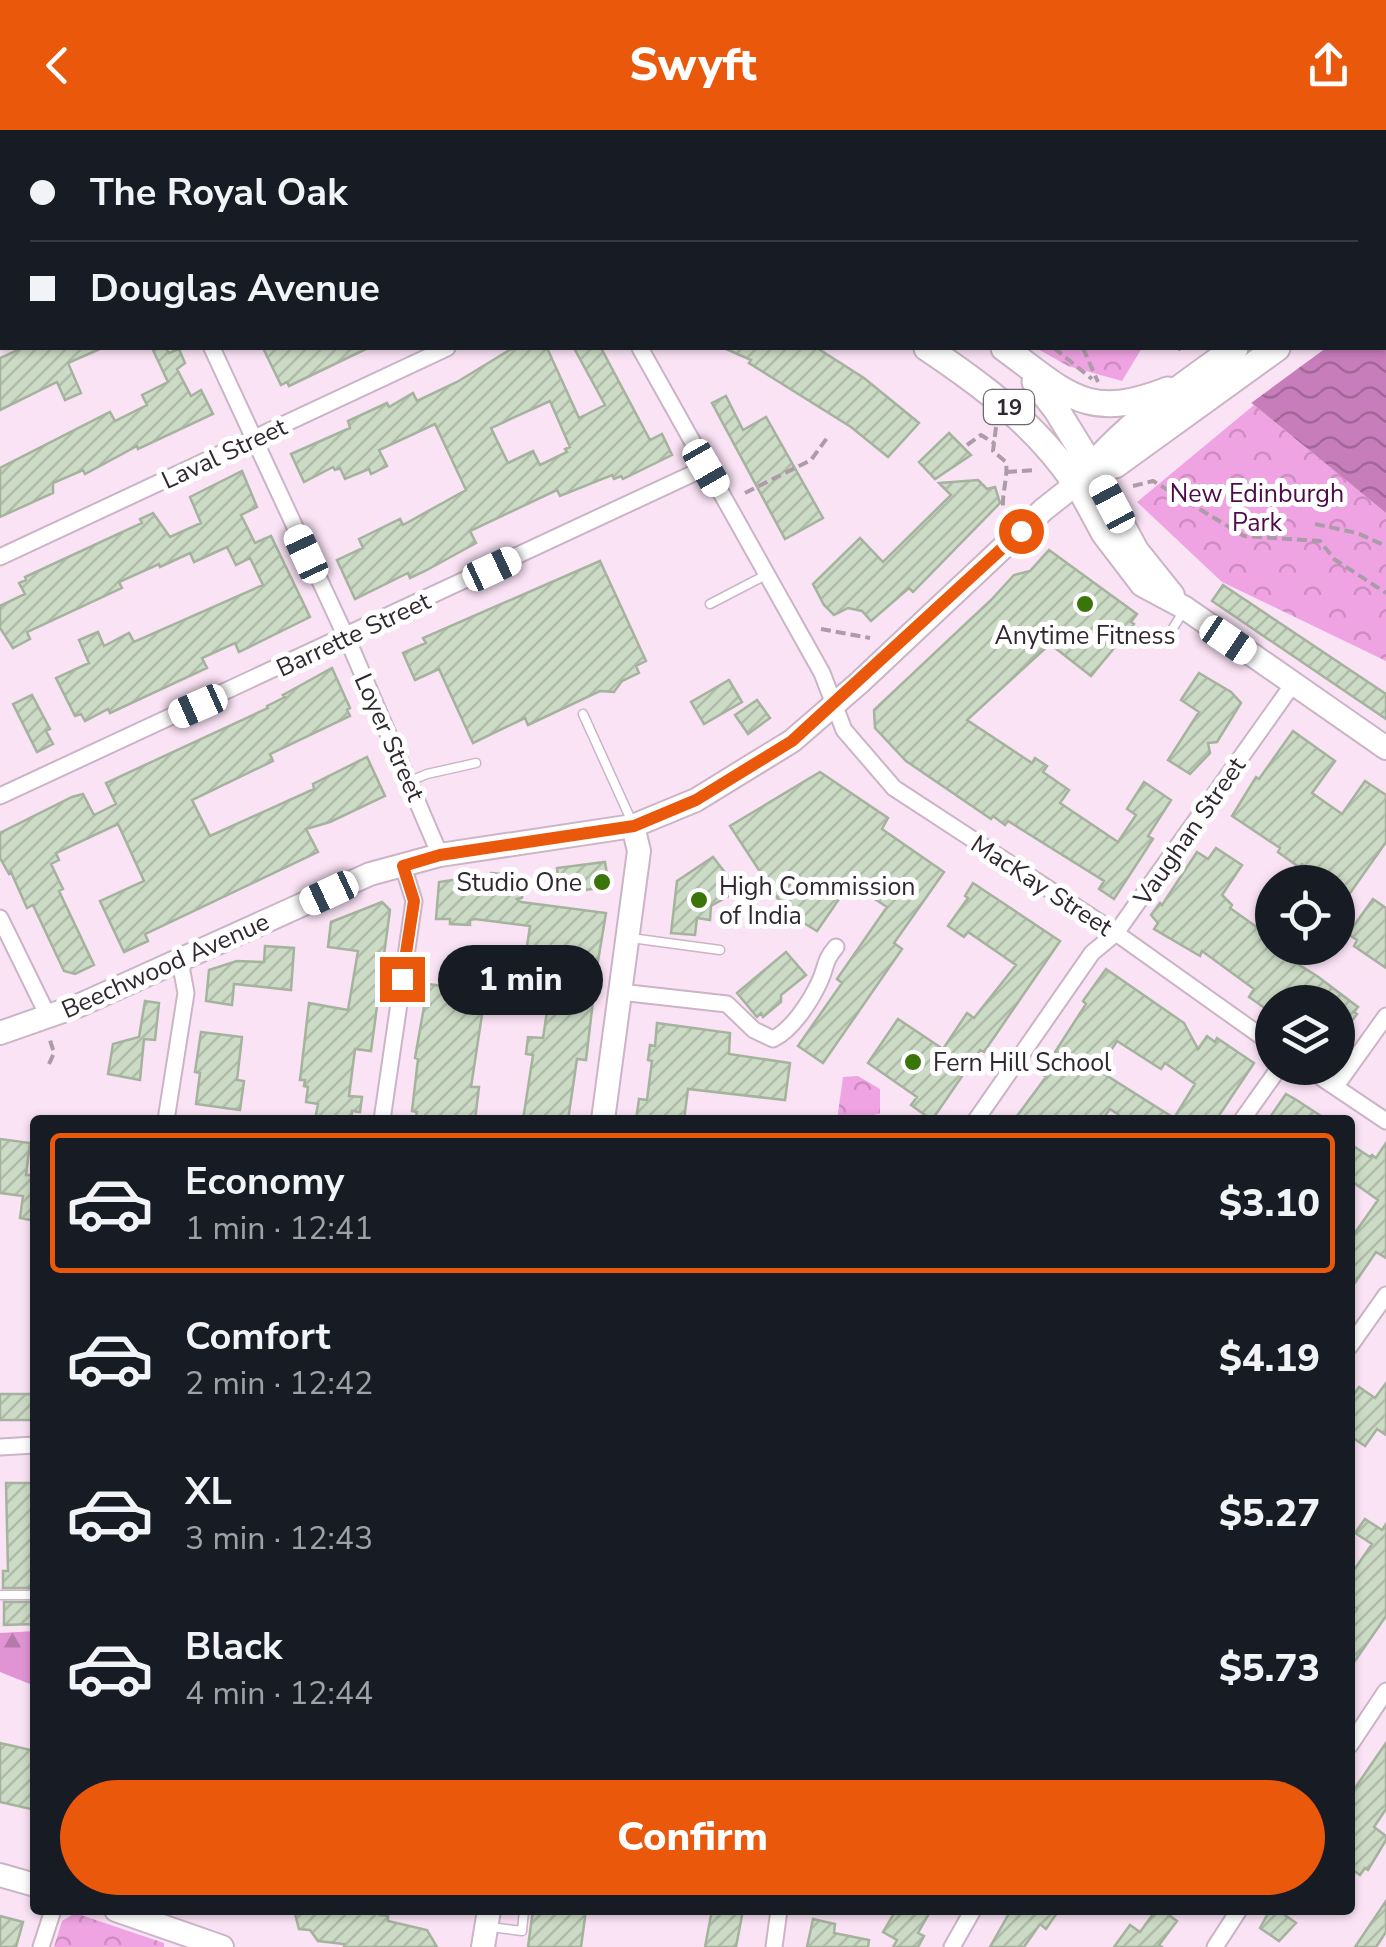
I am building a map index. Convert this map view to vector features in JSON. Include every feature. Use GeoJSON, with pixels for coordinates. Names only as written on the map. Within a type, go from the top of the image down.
{"type":"FeatureCollection","features":[{"type":"Feature","properties":{"kind":"main road","name":"19"},"geometry":{"type":"LineString","coordinates":[[930,350],[1018,414],[1057,456],[1084,476]]}},
{"type":"Feature","properties":{"kind":"main road","name":"19"},"geometry":{"type":"LineString","coordinates":[[1005,350],[1045,394],[1084,476]]}},
{"type":"Feature","properties":{"kind":"main road"},"geometry":{"type":"LineString","coordinates":[[1006,350],[1053,385],[1096,405],[1135,402],[1187,383]]}},
{"type":"Feature","properties":{"kind":"main road"},"geometry":{"type":"LineString","coordinates":[[1084,476],[1105,452],[1232,350]]}},
{"type":"Feature","properties":{"kind":"main road"},"geometry":{"type":"LineString","coordinates":[[1084,476],[1115,464],[1274,350]]}},
{"type":"Feature","properties":{"kind":"main road"},"geometry":{"type":"LineString","coordinates":[[1084,476],[1136,550],[1185,608],[1386,748]]}},
{"type":"Feature","properties":{"kind":"main road","name":"Beechwood Avenue"},"geometry":{"type":"LineString","coordinates":[[0,1033],[49,1026],[370,874],[440,855],[634,826],[696,800],[792,741],[1084,476]]}},
{"type":"Feature","properties":{"kind":"main road"},"geometry":{"type":"LineString","coordinates":[[604,1115],[638,851],[634,826]]}},
{"type":"Feature","properties":{"kind":"main road"},"geometry":{"type":"LineString","coordinates":[[0,1875],[30,1883]]}},
{"type":"Feature","properties":{"kind":"main road"},"geometry":{"type":"LineString","coordinates":[[130,1915],[222,1947]]}},
{"type":"Feature","properties":{"kind":"street","name":"Loyer Street"},"geometry":{"type":"LineString","coordinates":[[213,350],[346,638],[440,855]]}},
{"type":"Feature","properties":{"kind":"street","name":"Laval Street"},"geometry":{"type":"LineString","coordinates":[[0,558],[443,350]]}},
{"type":"Feature","properties":{"kind":"street","name":"MacKay Street"},"geometry":{"type":"LineString","coordinates":[[641,350],[822,673],[844,730],[894,788],[1116,933],[1255,1032]]}},
{"type":"Feature","properties":{"kind":"street","name":"Barrette Street"},"geometry":{"type":"LineString","coordinates":[[0,796],[706,468]]}},
{"type":"Feature","properties":{"kind":"street","name":"Vaughan Street"},"geometry":{"type":"LineString","coordinates":[[979,1115],[1092,954],[1116,933],[1294,684]]}},
{"type":"Feature","properties":{"kind":"street"},"geometry":{"type":"LineString","coordinates":[[383,1115],[414,901],[403,866]]}},
{"type":"Feature","properties":{"kind":"street"},"geometry":{"type":"LineString","coordinates":[[0,918],[49,1026]]}},
{"type":"Feature","properties":{"kind":"street"},"geometry":{"type":"LineString","coordinates":[[620,992],[727,1004],[754,1030],[773,1040],[799,1015],[821,980],[823,963],[836,947]]}},
{"type":"Feature","properties":{"kind":"street"},"geometry":{"type":"LineString","coordinates":[[167,1115],[186,993],[180,961]]}},
{"type":"Feature","properties":{"kind":"street"},"geometry":{"type":"LineString","coordinates":[[1386,1016],[1336,1086],[1386,1121]]}},
{"type":"Feature","properties":{"kind":"street"},"geometry":{"type":"LineString","coordinates":[[1245,1115],[1266,1085]]}},
{"type":"Feature","properties":{"kind":"street"},"geometry":{"type":"LineString","coordinates":[[1355,1339],[1386,1295]]}},
{"type":"Feature","properties":{"kind":"street"},"geometry":{"type":"LineString","coordinates":[[0,1447],[30,1445]]}},
{"type":"Feature","properties":{"kind":"street"},"geometry":{"type":"LineString","coordinates":[[1355,1738],[1386,1691]]}},
{"type":"Feature","properties":{"kind":"street"},"geometry":{"type":"LineString","coordinates":[[41,1947],[51,1915]]}},
{"type":"Feature","properties":{"kind":"street"},"geometry":{"type":"LineString","coordinates":[[774,1947],[779,1915]]}},
{"type":"Feature","properties":{"kind":"street"},"geometry":{"type":"LineString","coordinates":[[952,1947],[970,1915]]}},
{"type":"Feature","properties":{"kind":"street"},"geometry":{"type":"LineString","coordinates":[[1215,1947],[1237,1915]]}},
{"type":"Feature","properties":{"kind":"lane"},"geometry":{"type":"LineString","coordinates":[[710,604],[766,575]]}},
{"type":"Feature","properties":{"kind":"lane"},"geometry":{"type":"LineString","coordinates":[[1170,633],[1185,608]]}},
{"type":"Feature","properties":{"kind":"lane"},"geometry":{"type":"LineString","coordinates":[[583,714],[634,826]]}},
{"type":"Feature","properties":{"kind":"lane"},"geometry":{"type":"LineString","coordinates":[[410,782],[476,763]]}},
{"type":"Feature","properties":{"kind":"lane"},"geometry":{"type":"LineString","coordinates":[[627,937],[720,950]]}},
{"type":"Feature","properties":{"kind":"lane"},"geometry":{"type":"LineString","coordinates":[[0,1594],[30,1594]]}},
{"type":"Feature","properties":{"kind":"lane"},"geometry":{"type":"LineString","coordinates":[[484,1922],[522,1931],[524,1915]]}},
{"type":"Feature","properties":{"kind":"path"},"geometry":{"type":"LineString","coordinates":[[1056,350],[1100,386],[1084,350]]}},
{"type":"Feature","properties":{"kind":"path"},"geometry":{"type":"LineString","coordinates":[[997,417],[994,451],[1006,462],[1007,472],[1002,486],[1003,510]]}},
{"type":"Feature","properties":{"kind":"path"},"geometry":{"type":"LineString","coordinates":[[967,445],[981,436],[994,443]]}},
{"type":"Feature","properties":{"kind":"path"},"geometry":{"type":"LineString","coordinates":[[744,494],[811,460],[827,438]]}},
{"type":"Feature","properties":{"kind":"path"},"geometry":{"type":"LineString","coordinates":[[1007,472],[1042,470]]}},
{"type":"Feature","properties":{"kind":"path"},"geometry":{"type":"LineString","coordinates":[[1133,486],[1154,481],[1251,539],[1320,540],[1334,559],[1386,593]]}},
{"type":"Feature","properties":{"kind":"path"},"geometry":{"type":"LineString","coordinates":[[1315,524],[1357,533],[1386,546]]}},
{"type":"Feature","properties":{"kind":"path"},"geometry":{"type":"LineString","coordinates":[[821,629],[870,638]]}},
{"type":"Feature","properties":{"kind":"path"},"geometry":{"type":"LineString","coordinates":[[48,1064],[54,1054],[49,1026]]}},
{"type":"Feature","properties":{"kind":"green space"},"geometry":{"type":"Polygon","coordinates":[[[1040,350],[1141,350],[1122,381],[1068,366],[1040,350]]]}},
{"type":"Feature","properties":{"kind":"green space","name":"New Edinburgh Park"},"geometry":{"type":"Polygon","coordinates":[[[1254,405],[1386,513],[1386,661],[1222,582],[1137,502],[1254,405]]]}},
{"type":"Feature","properties":{"kind":"green space"},"geometry":{"type":"Polygon","coordinates":[[[858,1076],[880,1089],[880,1114],[838,1115],[843,1077],[858,1076]]]}},
{"type":"Feature","properties":{"kind":"green space"},"geometry":{"type":"Polygon","coordinates":[[[30,1631],[30,1684],[0,1672],[0,1633],[30,1631]]]}},
{"type":"Feature","properties":{"kind":"green space"},"geometry":{"type":"Polygon","coordinates":[[[81,1915],[164,1943],[164,1947],[54,1947],[62,1921],[81,1915]]]}},
{"type":"Feature","properties":{"kind":"water"},"geometry":{"type":"Polygon","coordinates":[[[1178,350],[1386,350],[1386,513],[1254,405],[1178,350]]]}},
{"type":"Feature","properties":{"kind":"pier"},"geometry":{"type":"Polygon","coordinates":[[[1181,350],[1323,350],[1247,406],[1175,354],[1181,350]]]}},
{"type":"Feature","properties":{"kind":"building"},"geometry":{"type":"Polygon","coordinates":[[[18,350],[97,350],[68,363],[81,393],[65,400],[57,382],[0,410],[0,358],[18,350]]]}},
{"type":"Feature","properties":{"kind":"building"},"geometry":{"type":"Polygon","coordinates":[[[153,350],[179,350],[185,363],[177,369],[191,396],[201,390],[213,414],[138,449],[137,446],[85,474],[83,470],[53,483],[53,493],[0,517],[0,468],[110,412],[115,421],[147,405],[142,395],[168,382],[153,350]]]}},
{"type":"Feature","properties":{"kind":"building"},"geometry":{"type":"Polygon","coordinates":[[[264,350],[364,350],[289,386],[287,382],[281,385],[264,350]]]}},
{"type":"Feature","properties":{"kind":"building"},"geometry":{"type":"Polygon","coordinates":[[[510,350],[548,350],[579,418],[605,405],[575,350],[602,350],[650,440],[662,434],[672,455],[623,479],[614,479],[612,475],[560,496],[557,490],[470,531],[476,543],[425,571],[410,578],[408,573],[355,599],[337,560],[363,548],[359,539],[400,519],[403,525],[466,490],[435,424],[379,450],[387,466],[371,474],[369,469],[345,479],[340,468],[333,467],[304,482],[291,454],[350,428],[348,421],[387,403],[389,407],[413,393],[417,401],[510,350]],[[550,401],[491,428],[508,463],[533,451],[540,465],[567,452],[565,449],[570,447],[550,401]]]}},
{"type":"Feature","properties":{"kind":"building"},"geometry":{"type":"Polygon","coordinates":[[[728,350],[820,350],[864,378],[919,423],[888,457],[851,427],[749,363],[751,360],[728,350]]]}},
{"type":"Feature","properties":{"kind":"building"},"geometry":{"type":"Polygon","coordinates":[[[726,396],[743,430],[766,417],[823,518],[785,539],[712,403],[726,396]]]}},
{"type":"Feature","properties":{"kind":"building"},"geometry":{"type":"Polygon","coordinates":[[[949,433],[971,455],[935,479],[919,462],[949,433]]]}},
{"type":"Feature","properties":{"kind":"building"},"geometry":{"type":"Polygon","coordinates":[[[242,471],[257,507],[241,515],[255,543],[271,536],[310,617],[239,652],[235,643],[202,658],[207,668],[110,713],[108,709],[85,721],[81,714],[75,716],[56,678],[89,663],[79,640],[98,632],[104,646],[129,633],[134,642],[263,585],[250,558],[236,565],[227,547],[194,562],[190,553],[160,567],[159,564],[119,582],[122,588],[27,632],[30,639],[13,648],[0,628],[0,606],[25,594],[19,583],[25,577],[142,523],[140,519],[153,513],[170,537],[201,523],[190,497],[242,471]]]}},
{"type":"Feature","properties":{"kind":"building"},"geometry":{"type":"Polygon","coordinates":[[[978,480],[987,489],[995,487],[1000,503],[913,592],[909,588],[871,621],[862,611],[848,608],[834,615],[824,605],[813,584],[860,538],[883,562],[951,495],[939,483],[978,480]]]}},
{"type":"Feature","properties":{"kind":"building"},"geometry":{"type":"Polygon","coordinates":[[[1049,550],[1137,614],[1131,622],[1134,624],[1091,676],[1050,644],[967,720],[1032,763],[1035,758],[1047,766],[1043,772],[1069,790],[1060,803],[1118,842],[1136,815],[1127,809],[1144,782],[1171,800],[1148,836],[1153,839],[1114,899],[1099,889],[1104,881],[1008,821],[1005,825],[993,816],[991,819],[906,761],[875,728],[874,710],[1014,575],[1030,571],[1049,550]]]}},
{"type":"Feature","properties":{"kind":"building"},"geometry":{"type":"Polygon","coordinates":[[[600,561],[646,661],[636,666],[639,673],[622,681],[614,692],[600,691],[528,725],[525,718],[473,743],[439,669],[415,680],[403,653],[426,643],[423,638],[600,561]]]}},
{"type":"Feature","properties":{"kind":"building"},"geometry":{"type":"Polygon","coordinates":[[[1223,585],[1386,694],[1386,719],[1212,601],[1223,585]]]}},
{"type":"Feature","properties":{"kind":"building"},"geometry":{"type":"Polygon","coordinates":[[[332,668],[350,716],[270,754],[273,761],[192,800],[210,836],[314,789],[313,784],[367,757],[385,796],[306,829],[318,852],[145,934],[148,941],[124,952],[100,901],[144,881],[118,824],[56,853],[59,860],[51,864],[63,889],[59,891],[94,965],[75,974],[64,971],[33,905],[27,908],[11,872],[0,858],[0,833],[83,794],[94,815],[116,804],[106,783],[268,708],[283,695],[332,668]]]}},
{"type":"Feature","properties":{"kind":"building"},"geometry":{"type":"Polygon","coordinates":[[[1199,673],[1231,692],[1241,703],[1217,742],[1208,743],[1210,753],[1190,774],[1168,760],[1199,712],[1181,700],[1199,673]]]}},
{"type":"Feature","properties":{"kind":"building"},"geometry":{"type":"Polygon","coordinates":[[[729,680],[742,702],[704,724],[691,702],[729,680]]]}},
{"type":"Feature","properties":{"kind":"building"},"geometry":{"type":"Polygon","coordinates":[[[32,695],[50,729],[46,731],[53,744],[37,752],[13,704],[32,695]]]}},
{"type":"Feature","properties":{"kind":"building"},"geometry":{"type":"Polygon","coordinates":[[[757,700],[770,718],[748,734],[735,715],[757,700]]]}},
{"type":"Feature","properties":{"kind":"building"},"geometry":{"type":"Polygon","coordinates":[[[1293,731],[1335,761],[1312,793],[1342,814],[1365,781],[1386,795],[1386,842],[1355,886],[1355,865],[1296,865],[1278,852],[1280,848],[1232,816],[1256,777],[1259,779],[1293,731]]]}},
{"type":"Feature","properties":{"kind":"building"},"geometry":{"type":"Polygon","coordinates":[[[820,772],[888,818],[882,829],[944,872],[894,943],[902,949],[823,1063],[798,1046],[842,983],[837,979],[887,907],[850,883],[817,931],[789,914],[793,909],[778,899],[730,826],[820,772]]]}},
{"type":"Feature","properties":{"kind":"building"},"geometry":{"type":"Polygon","coordinates":[[[1216,848],[1242,865],[1222,895],[1232,905],[1230,908],[1255,926],[1255,965],[1299,965],[1329,985],[1255,985],[1255,1001],[1249,997],[1254,989],[1202,951],[1200,956],[1154,929],[1158,923],[1151,915],[1197,852],[1208,859],[1216,848]]]}},
{"type":"Feature","properties":{"kind":"building","name":"High Commission of India"},"geometry":{"type":"Polygon","coordinates":[[[713,857],[733,883],[728,886],[734,893],[711,906],[710,920],[697,918],[695,935],[671,933],[677,881],[713,857]]]}},
{"type":"Feature","properties":{"kind":"building"},"geometry":{"type":"Polygon","coordinates":[[[605,862],[609,887],[560,893],[557,868],[605,862]]]}},
{"type":"Feature","properties":{"kind":"building"},"geometry":{"type":"Polygon","coordinates":[[[491,873],[524,876],[522,898],[517,899],[521,902],[606,913],[596,973],[589,972],[588,1001],[593,1001],[586,1060],[577,1059],[569,1115],[524,1115],[533,1055],[526,1054],[528,1037],[543,1038],[548,1005],[538,1004],[545,949],[527,946],[530,926],[475,919],[470,920],[470,925],[450,924],[450,919],[436,919],[439,882],[490,878],[491,873]]]}},
{"type":"Feature","properties":{"kind":"building"},"geometry":{"type":"Polygon","coordinates":[[[973,883],[1060,941],[935,1115],[925,1115],[911,1105],[917,1097],[868,1063],[898,1019],[943,1049],[967,1013],[974,1018],[1016,965],[968,932],[964,937],[948,926],[968,898],[965,896],[973,883]]]}},
{"type":"Feature","properties":{"kind":"building"},"geometry":{"type":"Polygon","coordinates":[[[1373,899],[1386,908],[1386,968],[1355,947],[1355,924],[1373,899]]]}},
{"type":"Feature","properties":{"kind":"building"},"geometry":{"type":"Polygon","coordinates":[[[382,902],[390,910],[371,1051],[355,1049],[349,1096],[362,1097],[360,1112],[352,1111],[352,1115],[316,1115],[318,1104],[306,1102],[308,1087],[304,1086],[305,1080],[300,1080],[309,1003],[348,1010],[358,951],[328,947],[331,922],[382,902]]]}},
{"type":"Feature","properties":{"kind":"building"},"geometry":{"type":"Polygon","coordinates":[[[265,946],[294,948],[291,990],[234,984],[232,1005],[206,1001],[209,970],[237,961],[264,962],[265,946]]]}},
{"type":"Feature","properties":{"kind":"building"},"geometry":{"type":"Polygon","coordinates":[[[786,952],[806,975],[781,995],[781,1002],[763,1017],[761,1013],[757,1017],[737,993],[786,952]]]}},
{"type":"Feature","properties":{"kind":"building"},"geometry":{"type":"Polygon","coordinates":[[[1106,969],[1184,1023],[1198,1049],[1207,1036],[1215,1042],[1217,1038],[1254,1063],[1219,1115],[1176,1115],[1195,1084],[1165,1063],[1161,1069],[1117,1041],[1098,1070],[1169,1115],[1119,1115],[1110,1109],[1106,1115],[1018,1115],[1046,1077],[1046,1066],[1086,1004],[1083,1001],[1106,969]]]}},
{"type":"Feature","properties":{"kind":"building"},"geometry":{"type":"Polygon","coordinates":[[[428,984],[479,991],[476,1007],[483,1008],[471,1087],[479,1087],[476,1115],[416,1115],[412,1111],[418,1059],[415,1058],[428,984]]]}},
{"type":"Feature","properties":{"kind":"building"},"geometry":{"type":"Polygon","coordinates":[[[145,1001],[159,1003],[155,1040],[144,1039],[140,1080],[108,1074],[113,1044],[139,1037],[145,1001]]]}},
{"type":"Feature","properties":{"kind":"building"},"geometry":{"type":"Polygon","coordinates":[[[657,1023],[730,1033],[729,1054],[790,1063],[785,1100],[688,1089],[685,1115],[637,1115],[639,1099],[647,1100],[650,1045],[655,1046],[657,1023]]]}},
{"type":"Feature","properties":{"kind":"building"},"geometry":{"type":"Polygon","coordinates":[[[201,1032],[242,1037],[237,1080],[244,1081],[240,1110],[196,1104],[200,1073],[195,1072],[201,1032]]]}},
{"type":"Feature","properties":{"kind":"building"},"geometry":{"type":"Polygon","coordinates":[[[1286,1094],[1319,1115],[1271,1115],[1286,1094]]]}},
{"type":"Feature","properties":{"kind":"building"},"geometry":{"type":"Polygon","coordinates":[[[0,1139],[30,1143],[26,1175],[30,1175],[30,1220],[20,1218],[23,1196],[0,1193],[0,1139]]]}},
{"type":"Feature","properties":{"kind":"building"},"geometry":{"type":"Polygon","coordinates":[[[1386,1143],[1386,1258],[1376,1252],[1355,1283],[1355,1233],[1378,1200],[1355,1184],[1355,1147],[1376,1158],[1386,1143]]]}},
{"type":"Feature","properties":{"kind":"building"},"geometry":{"type":"Polygon","coordinates":[[[1386,1383],[1386,1435],[1377,1429],[1365,1446],[1355,1439],[1355,1393],[1359,1387],[1375,1398],[1386,1383]]]}},
{"type":"Feature","properties":{"kind":"building"},"geometry":{"type":"Polygon","coordinates":[[[0,1394],[30,1394],[30,1420],[0,1420],[0,1394]]]}},
{"type":"Feature","properties":{"kind":"building"},"geometry":{"type":"Polygon","coordinates":[[[6,1483],[30,1483],[30,1588],[3,1588],[3,1571],[8,1571],[6,1483]]]}},
{"type":"Feature","properties":{"kind":"building"},"geometry":{"type":"Polygon","coordinates":[[[1365,1519],[1382,1530],[1386,1524],[1386,1616],[1355,1661],[1355,1569],[1372,1544],[1355,1533],[1365,1519]]]}},
{"type":"Feature","properties":{"kind":"building"},"geometry":{"type":"Polygon","coordinates":[[[4,1602],[30,1602],[30,1624],[4,1625],[4,1602]]]}},
{"type":"Feature","properties":{"kind":"building"},"geometry":{"type":"Polygon","coordinates":[[[0,1743],[30,1750],[30,1809],[0,1802],[0,1743]]]}},
{"type":"Feature","properties":{"kind":"building"},"geometry":{"type":"Polygon","coordinates":[[[1386,1743],[1386,1809],[1374,1827],[1386,1840],[1368,1870],[1365,1868],[1360,1875],[1355,1872],[1355,1788],[1386,1743]]]}},
{"type":"Feature","properties":{"kind":"building"},"geometry":{"type":"Polygon","coordinates":[[[1386,1901],[1386,1932],[1376,1947],[1355,1947],[1386,1901]]]}},
{"type":"Feature","properties":{"kind":"building"},"geometry":{"type":"Polygon","coordinates":[[[295,1915],[388,1916],[388,1921],[427,1930],[437,1947],[344,1947],[318,1941],[310,1930],[299,1929],[295,1915]]]}},
{"type":"Feature","properties":{"kind":"building"},"geometry":{"type":"Polygon","coordinates":[[[532,1915],[585,1915],[581,1947],[528,1947],[532,1915]]]}},
{"type":"Feature","properties":{"kind":"building"},"geometry":{"type":"Polygon","coordinates":[[[711,1915],[742,1915],[736,1947],[705,1947],[711,1915]]]}},
{"type":"Feature","properties":{"kind":"building"},"geometry":{"type":"Polygon","coordinates":[[[893,1915],[928,1915],[918,1933],[924,1936],[918,1947],[893,1947],[897,1940],[883,1932],[893,1915]]]}},
{"type":"Feature","properties":{"kind":"building"},"geometry":{"type":"Polygon","coordinates":[[[1008,1915],[1056,1915],[1046,1929],[1040,1924],[1024,1947],[990,1947],[1008,1915]]]}},
{"type":"Feature","properties":{"kind":"building"},"geometry":{"type":"Polygon","coordinates":[[[1152,1915],[1169,1915],[1177,1921],[1159,1945],[1162,1947],[1114,1947],[1130,1925],[1140,1932],[1152,1915]]]}},
{"type":"Feature","properties":{"kind":"building"},"geometry":{"type":"Polygon","coordinates":[[[1267,1915],[1285,1915],[1296,1923],[1279,1941],[1260,1928],[1267,1915]]]}},
{"type":"Feature","properties":{"kind":"building"},"geometry":{"type":"Polygon","coordinates":[[[0,1916],[23,1922],[16,1947],[0,1947],[0,1916]]]}},
{"type":"Feature","properties":{"kind":"building"},"geometry":{"type":"Polygon","coordinates":[[[813,1919],[835,1924],[834,1933],[869,1940],[868,1947],[807,1947],[813,1919]]]}},
{"type":"Feature","properties":{"kind":"place","name":"Anytime Fitness"},"geometry":{"type":"Point","coordinates":[1085,604]}},
{"type":"Feature","properties":{"kind":"place","name":"Studio One"},"geometry":{"type":"Point","coordinates":[602,882]}},
{"type":"Feature","properties":{"kind":"place","name":"High Commission of India"},"geometry":{"type":"Point","coordinates":[699,900]}},
{"type":"Feature","properties":{"kind":"place","name":"Fern Hill School"},"geometry":{"type":"Point","coordinates":[913,1062]}},
{"type":"Feature","properties":{"kind":"route"},"geometry":{"type":"LineString","coordinates":[[402,979],[414,901],[403,866],[440,855],[634,826],[696,800],[792,741],[859,684],[1021,531]]}}]}
